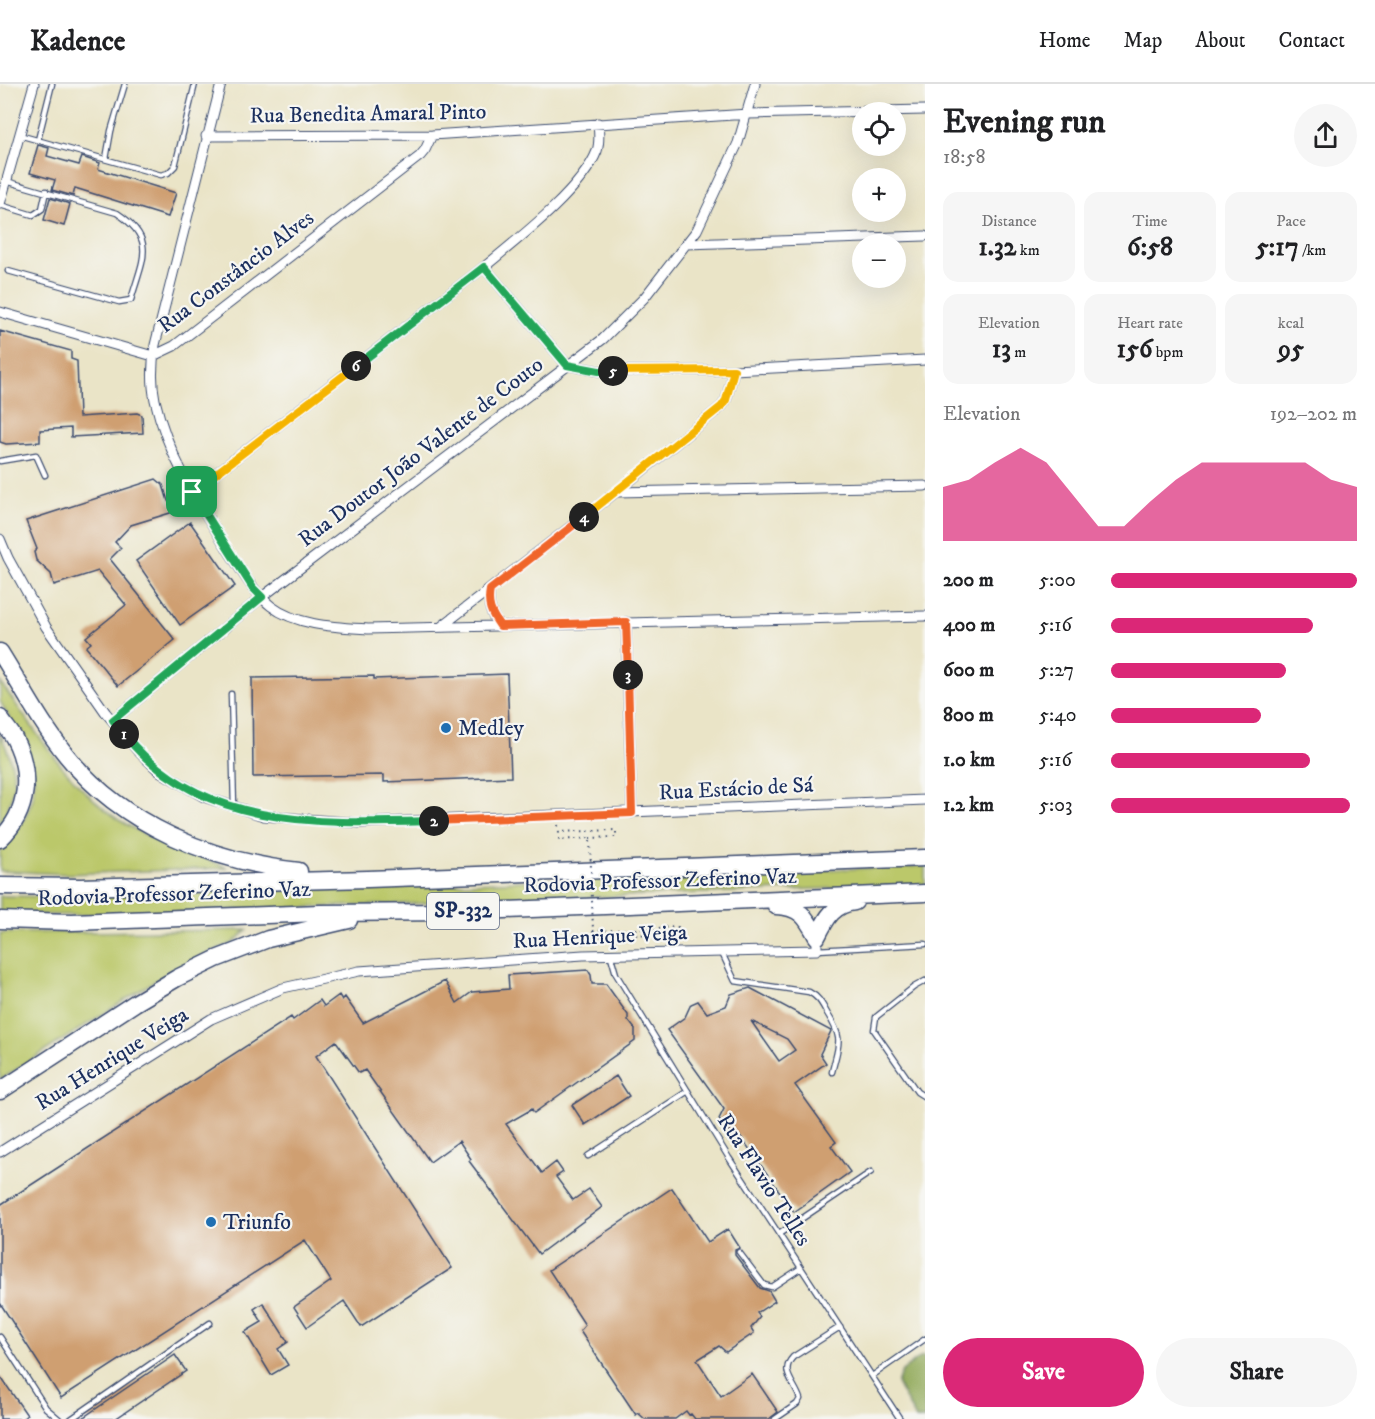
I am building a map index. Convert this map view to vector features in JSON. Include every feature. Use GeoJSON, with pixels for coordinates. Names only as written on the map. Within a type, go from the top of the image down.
{"type":"FeatureCollection","features":[{"type":"Feature","properties":{"kind":"highway"},"geometry":{"type":"LineString","coordinates":[[0,652],[68,757],[94,785],[123,808],[166,832],[227,858],[268,868],[368,879]]}},
{"type":"Feature","properties":{"kind":"highway"},"geometry":{"type":"LineString","coordinates":[[0,718],[13,736],[21,755],[26,781],[21,807],[9,831],[0,839]]}},
{"type":"Feature","properties":{"kind":"highway","name":"Rodovia Professor Zeferino Vaz"},"geometry":{"type":"LineString","coordinates":[[0,885],[80,887],[368,879],[925,858]]}},
{"type":"Feature","properties":{"kind":"highway"},"geometry":{"type":"LineString","coordinates":[[817,944],[826,919],[839,906],[925,894]]}},
{"type":"Feature","properties":{"kind":"highway","name":"Rodovia Professor Zeferino Vaz"},"geometry":{"type":"LineString","coordinates":[[0,920],[72,922],[320,913],[457,912],[925,894]]}},
{"type":"Feature","properties":{"kind":"highway"},"geometry":{"type":"LineString","coordinates":[[705,902],[788,906],[802,914],[817,944]]}},
{"type":"Feature","properties":{"kind":"highway"},"geometry":{"type":"LineString","coordinates":[[0,1091],[177,978],[243,947],[345,920],[457,912]]}},
{"type":"Feature","properties":{"kind":"street"},"geometry":{"type":"LineString","coordinates":[[0,204],[34,84]]}},
{"type":"Feature","properties":{"kind":"street"},"geometry":{"type":"LineString","coordinates":[[221,84],[206,136],[153,356],[154,398],[159,417],[192,492],[253,588],[272,607],[302,620],[332,627],[368,629],[925,616]]}},
{"type":"Feature","properties":{"kind":"street","name":"Rua Doutor João Valente de Couto"},"geometry":{"type":"LineString","coordinates":[[113,720],[262,597],[603,339],[644,298],[697,230],[728,166],[748,114],[755,84]]}},
{"type":"Feature","properties":{"kind":"street","name":"Rua Benedita Amaral Pinto"},"geometry":{"type":"LineString","coordinates":[[206,136],[432,135],[748,114],[925,110]]}},
{"type":"Feature","properties":{"kind":"street"},"geometry":{"type":"LineString","coordinates":[[192,492],[484,267],[529,229],[575,184],[597,149],[598,123]]}},
{"type":"Feature","properties":{"kind":"street","name":"Rua Constâncio Alves"},"geometry":{"type":"LineString","coordinates":[[0,312],[153,356],[174,346],[420,156],[432,135]]}},
{"type":"Feature","properties":{"kind":"street"},"geometry":{"type":"LineString","coordinates":[[686,244],[925,236]]}},
{"type":"Feature","properties":{"kind":"street"},"geometry":{"type":"LineString","coordinates":[[484,267],[567,365],[599,371],[734,370],[925,360]]}},
{"type":"Feature","properties":{"kind":"street"},"geometry":{"type":"LineString","coordinates":[[442,626],[616,492],[722,406],[726,400],[734,370]]}},
{"type":"Feature","properties":{"kind":"street"},"geometry":{"type":"LineString","coordinates":[[616,492],[925,486]]}},
{"type":"Feature","properties":{"kind":"street","name":"Rua Estácio de Sá"},"geometry":{"type":"LineString","coordinates":[[0,539],[45,627],[137,750],[159,771],[204,797],[264,816],[360,823],[925,800]]}},
{"type":"Feature","properties":{"kind":"street"},"geometry":{"type":"LineString","coordinates":[[490,590],[487,602],[500,626]]}},
{"type":"Feature","properties":{"kind":"street"},"geometry":{"type":"LineString","coordinates":[[626,622],[632,813]]}},
{"type":"Feature","properties":{"kind":"street","name":"Rua Henrique Veiga"},"geometry":{"type":"LineString","coordinates":[[0,1152],[211,1019],[283,988],[359,971],[610,953],[721,951],[817,944]]}},
{"type":"Feature","properties":{"kind":"lane"},"geometry":{"type":"LineString","coordinates":[[38,140],[52,84]]}},
{"type":"Feature","properties":{"kind":"lane"},"geometry":{"type":"LineString","coordinates":[[106,159],[111,131],[125,84]]}},
{"type":"Feature","properties":{"kind":"lane"},"geometry":{"type":"LineString","coordinates":[[19,135],[161,175],[168,173],[175,166],[195,84]]}},
{"type":"Feature","properties":{"kind":"lane"},"geometry":{"type":"LineString","coordinates":[[6,181],[117,213],[131,223],[139,233],[145,248],[131,300],[119,302],[8,271]]}},
{"type":"Feature","properties":{"kind":"lane"},"geometry":{"type":"LineString","coordinates":[[0,204],[33,215],[42,209],[46,191]]}},
{"type":"Feature","properties":{"kind":"lane"},"geometry":{"type":"LineString","coordinates":[[0,461],[36,455],[45,475]]}},
{"type":"Feature","properties":{"kind":"lane"},"geometry":{"type":"LineString","coordinates":[[4,673],[24,692]]}},
{"type":"Feature","properties":{"kind":"lane"},"geometry":{"type":"LineString","coordinates":[[231,694],[234,807]]}},
{"type":"Feature","properties":{"kind":"lane","name":"Rua Henrique Veiga"},"geometry":{"type":"LineString","coordinates":[[817,944],[925,944]]}},
{"type":"Feature","properties":{"kind":"lane"},"geometry":{"type":"LineString","coordinates":[[721,951],[735,981],[809,992],[817,996],[838,1031],[838,1044],[832,1072]]}},
{"type":"Feature","properties":{"kind":"lane","name":"Rua Flavio Telles"},"geometry":{"type":"LineString","coordinates":[[610,953],[616,974],[688,1090],[778,1234],[900,1419]]}},
{"type":"Feature","properties":{"kind":"lane"},"geometry":{"type":"LineString","coordinates":[[925,981],[876,1017],[874,1030],[917,1092],[925,1097]]}},
{"type":"Feature","properties":{"kind":"lane"},"geometry":{"type":"LineString","coordinates":[[588,1156],[688,1090]]}},
{"type":"Feature","properties":{"kind":"lane"},"geometry":{"type":"LineString","coordinates":[[778,1234],[871,1172]]}},
{"type":"Feature","properties":{"kind":"lane"},"geometry":{"type":"LineString","coordinates":[[739,1252],[764,1285],[768,1287],[772,1287],[801,1268]]}},
{"type":"Feature","properties":{"kind":"lane"},"geometry":{"type":"LineString","coordinates":[[71,1419],[210,1323]]}},
{"type":"Feature","properties":{"kind":"lane"},"geometry":{"type":"LineString","coordinates":[[775,1419],[797,1404],[800,1399],[786,1370],[787,1364],[793,1357],[840,1327]]}},
{"type":"Feature","properties":{"kind":"lane"},"geometry":{"type":"LineString","coordinates":[[0,1337],[46,1408],[59,1419]]}},
{"type":"Feature","properties":{"kind":"lane"},"geometry":{"type":"LineString","coordinates":[[872,1376],[925,1340]]}},
{"type":"Feature","properties":{"kind":"path"},"geometry":{"type":"LineString","coordinates":[[616,830],[616,837],[590,838],[559,840],[559,832],[616,830]]}},
{"type":"Feature","properties":{"kind":"path"},"geometry":{"type":"LineString","coordinates":[[582,937],[678,933],[678,927],[593,931],[590,838]]}},
{"type":"Feature","properties":{"kind":"green space"},"geometry":{"type":"Polygon","coordinates":[[[0,682],[68,774],[101,806],[119,820],[145,834],[228,868],[66,874],[0,871],[0,850],[16,833],[25,818],[33,798],[34,776],[28,752],[0,701],[0,682]]]}},
{"type":"Feature","properties":{"kind":"green space"},"geometry":{"type":"Polygon","coordinates":[[[0,734],[10,758],[14,779],[11,800],[0,824],[0,734]]]}},
{"type":"Feature","properties":{"kind":"green space"},"geometry":{"type":"Polygon","coordinates":[[[925,866],[925,885],[156,913],[0,914],[0,896],[80,897],[925,866]]]}},
{"type":"Feature","properties":{"kind":"green space"},"geometry":{"type":"Polygon","coordinates":[[[247,930],[233,943],[199,957],[153,982],[0,1080],[0,933],[247,930]]]}},
{"type":"Feature","properties":{"kind":"green space"},"geometry":{"type":"Polygon","coordinates":[[[922,1356],[925,1357],[925,1419],[916,1419],[897,1383],[902,1371],[922,1356]]]}},
{"type":"Feature","properties":{"kind":"building"},"geometry":{"type":"Polygon","coordinates":[[[38,145],[49,148],[47,156],[79,165],[82,157],[100,163],[98,169],[176,193],[168,217],[75,188],[73,196],[52,190],[55,180],[30,173],[38,145]]]}},
{"type":"Feature","properties":{"kind":"building"},"geometry":{"type":"Polygon","coordinates":[[[50,198],[70,204],[64,226],[44,220],[50,198]]]}},
{"type":"Feature","properties":{"kind":"building"},"geometry":{"type":"Polygon","coordinates":[[[0,331],[71,351],[71,359],[77,361],[79,417],[137,413],[142,415],[143,433],[71,437],[71,428],[40,430],[40,442],[6,444],[0,442],[0,331]]]}},
{"type":"Feature","properties":{"kind":"building"},"geometry":{"type":"Polygon","coordinates":[[[156,479],[163,485],[168,501],[174,508],[170,513],[131,525],[115,542],[121,548],[110,559],[175,640],[118,686],[86,647],[91,643],[86,637],[126,605],[98,571],[54,585],[51,574],[36,560],[34,552],[37,549],[26,521],[156,479]]]}},
{"type":"Feature","properties":{"kind":"building"},"geometry":{"type":"Polygon","coordinates":[[[190,522],[235,586],[180,625],[136,561],[190,522]]]}},
{"type":"Feature","properties":{"kind":"building"},"geometry":{"type":"Polygon","coordinates":[[[507,674],[511,777],[384,782],[384,775],[253,777],[252,678],[374,676],[374,679],[507,674]]]}},
{"type":"Feature","properties":{"kind":"building","name":"Triunfo"},"geometry":{"type":"Polygon","coordinates":[[[588,970],[592,984],[606,984],[628,1015],[628,1020],[635,1029],[635,1041],[534,1113],[532,1109],[506,1124],[542,1173],[556,1162],[563,1172],[556,1177],[573,1200],[589,1189],[602,1207],[539,1254],[469,1161],[471,1159],[459,1141],[430,1162],[365,1070],[359,1073],[336,1041],[316,1056],[452,1268],[361,1327],[344,1301],[307,1327],[294,1307],[331,1281],[305,1240],[61,1398],[0,1303],[0,1205],[291,1017],[293,1020],[320,1000],[324,1006],[339,995],[342,1000],[345,997],[363,1023],[445,981],[457,1003],[472,992],[509,989],[508,975],[588,970]]]}},
{"type":"Feature","properties":{"kind":"building"},"geometry":{"type":"Polygon","coordinates":[[[750,988],[831,1031],[820,1054],[826,1063],[795,1085],[836,1142],[831,1146],[850,1172],[794,1212],[741,1137],[723,1128],[719,1119],[724,1109],[667,1030],[685,1017],[691,1004],[698,1001],[707,1013],[726,1006],[731,994],[750,988]],[[751,1021],[779,1061],[795,1050],[787,1039],[751,1021]]]}},
{"type":"Feature","properties":{"kind":"building"},"geometry":{"type":"Polygon","coordinates":[[[616,1076],[629,1096],[585,1125],[572,1105],[616,1076]]]}},
{"type":"Feature","properties":{"kind":"building"},"geometry":{"type":"Polygon","coordinates":[[[672,1188],[708,1242],[728,1229],[740,1248],[735,1250],[735,1255],[760,1288],[769,1291],[775,1301],[757,1313],[760,1317],[751,1328],[754,1333],[726,1352],[719,1346],[697,1360],[721,1396],[752,1374],[778,1412],[769,1419],[695,1419],[686,1411],[675,1419],[645,1419],[638,1413],[636,1415],[580,1331],[585,1325],[549,1270],[672,1188]]]}},
{"type":"Feature","properties":{"kind":"building"},"geometry":{"type":"Polygon","coordinates":[[[263,1303],[288,1342],[278,1349],[288,1365],[271,1375],[245,1332],[262,1322],[254,1309],[263,1303]]]}},
{"type":"Feature","properties":{"kind":"building"},"geometry":{"type":"Polygon","coordinates":[[[175,1355],[186,1371],[115,1419],[81,1419],[175,1355]]]}},
{"type":"Feature","properties":{"kind":"building"},"geometry":{"type":"Polygon","coordinates":[[[0,1376],[27,1415],[22,1419],[0,1419],[0,1376]]]}},
{"type":"Feature","properties":{"kind":"place","name":"Medley"},"geometry":{"type":"Point","coordinates":[446,728]}},
{"type":"Feature","properties":{"kind":"place","name":"Triunfo"},"geometry":{"type":"Point","coordinates":[211,1222]}},
{"type":"Feature","properties":{"kind":"route"},"geometry":{"type":"LineString","coordinates":[[484,267],[567,365],[599,371],[734,370],[726,400],[722,406],[490,590],[487,602],[500,626],[626,622],[632,813],[360,823],[299,820],[264,816],[204,797],[159,771],[137,750],[113,720],[262,597],[253,588],[192,492],[484,267]]}}]}
